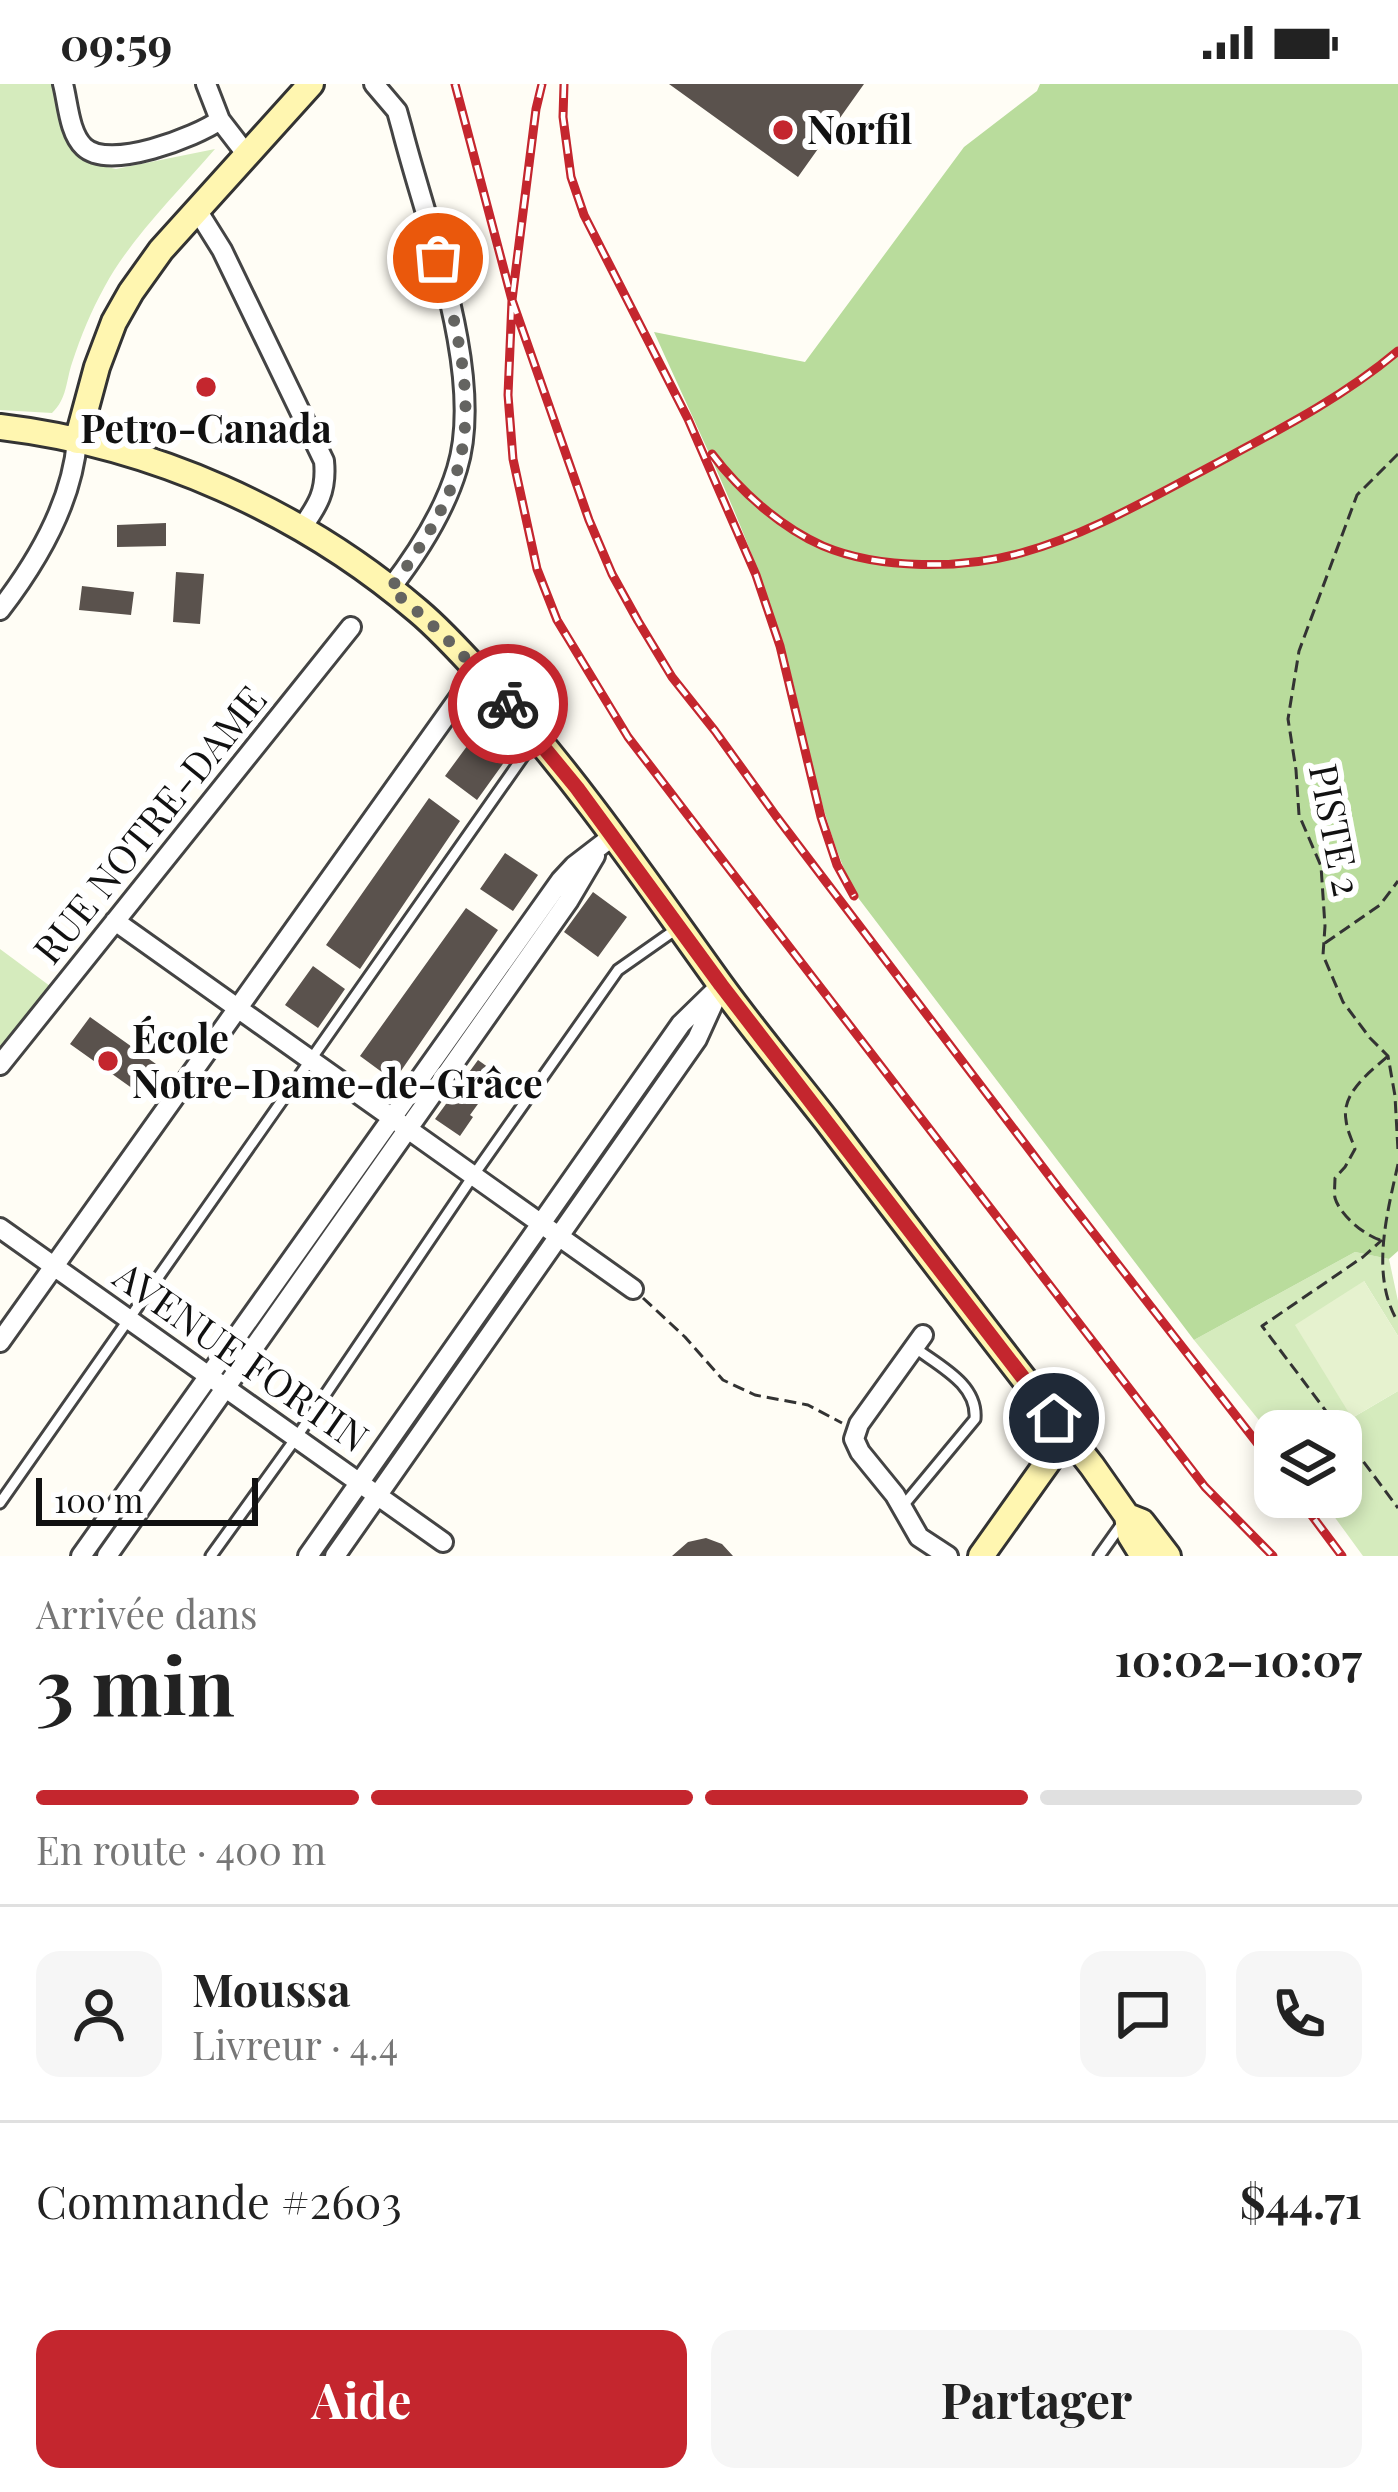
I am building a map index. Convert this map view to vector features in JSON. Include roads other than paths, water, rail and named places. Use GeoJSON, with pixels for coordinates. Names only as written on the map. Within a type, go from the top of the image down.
{"type":"FeatureCollection","features":[{"type":"Feature","properties":{"kind":"main road"},"geometry":{"type":"LineString","coordinates":[[77,441],[114,322],[148,266],[311,84]]}},
{"type":"Feature","properties":{"kind":"main road"},"geometry":{"type":"LineString","coordinates":[[0,427],[120,451],[206,481],[301,529],[420,612],[536,736],[613,836],[721,985],[1127,1516],[1130,1535],[1143,1556]]}},
{"type":"Feature","properties":{"kind":"main road"},"geometry":{"type":"LineString","coordinates":[[981,1556],[1067,1435]]}},
{"type":"Feature","properties":{"kind":"main road"},"geometry":{"type":"LineString","coordinates":[[1127,1516],[1142,1522],[1168,1556]]}},
{"type":"Feature","properties":{"kind":"street"},"geometry":{"type":"LineString","coordinates":[[63,84],[79,140],[87,150],[102,155],[120,156],[159,145],[202,132],[220,120]]}},
{"type":"Feature","properties":{"kind":"street"},"geometry":{"type":"LineString","coordinates":[[206,84],[220,120],[247,155]]}},
{"type":"Feature","properties":{"kind":"street"},"geometry":{"type":"LineString","coordinates":[[374,84],[397,111],[446,287],[466,392],[458,468],[432,525],[390,589]]}},
{"type":"Feature","properties":{"kind":"street"},"geometry":{"type":"LineString","coordinates":[[197,209],[222,250],[324,461],[322,498],[301,529]]}},
{"type":"Feature","properties":{"kind":"street"},"geometry":{"type":"LineString","coordinates":[[0,610],[44,542],[75,467],[77,441]]}},
{"type":"Feature","properties":{"kind":"street","name":"RUE NOTRE-DAME"},"geometry":{"type":"LineString","coordinates":[[0,1065],[351,627]]}},
{"type":"Feature","properties":{"kind":"street"},"geometry":{"type":"LineString","coordinates":[[0,1342],[478,671]]}},
{"type":"Feature","properties":{"kind":"street"},"geometry":{"type":"LineString","coordinates":[[107,1556],[217,1382],[399,1123],[613,836]]}},
{"type":"Feature","properties":{"kind":"street"},"geometry":{"type":"LineString","coordinates":[[115,921],[633,1289]]}},
{"type":"Feature","properties":{"kind":"street"},"geometry":{"type":"LineString","coordinates":[[308,1556],[681,1024],[721,985]]}},
{"type":"Feature","properties":{"kind":"street"},"geometry":{"type":"LineString","coordinates":[[335,1556],[697,1039],[721,985]]}},
{"type":"Feature","properties":{"kind":"street","name":"AVENUE FORTIN"},"geometry":{"type":"LineString","coordinates":[[0,1228],[443,1541]]}},
{"type":"Feature","properties":{"kind":"street"},"geometry":{"type":"LineString","coordinates":[[918,1341],[854,1439],[919,1537],[948,1556]]}},
{"type":"Feature","properties":{"kind":"street"},"geometry":{"type":"LineString","coordinates":[[81,1556],[217,1382]]}},
{"type":"Feature","properties":{"kind":"lane"},"geometry":{"type":"LineString","coordinates":[[0,1502],[536,736]]}},
{"type":"Feature","properties":{"kind":"lane"},"geometry":{"type":"LineString","coordinates":[[211,1556],[618,970],[680,927]]}},
{"type":"Feature","properties":{"kind":"lane"},"geometry":{"type":"LineString","coordinates":[[902,1507],[975,1419],[976,1404],[965,1385],[918,1341]]}},
{"type":"Feature","properties":{"kind":"lane"},"geometry":{"type":"LineString","coordinates":[[1099,1556],[1127,1516]]}},
{"type":"Feature","properties":{"kind":"railway"},"geometry":{"type":"LineString","coordinates":[[455,84],[512,300],[589,520],[638,621],[672,677],[776,816],[1254,1439]]}},
{"type":"Feature","properties":{"kind":"railway"},"geometry":{"type":"LineString","coordinates":[[542,84],[512,300],[508,395],[513,459],[537,569],[557,620],[628,737],[1205,1487],[1273,1556]]}},
{"type":"Feature","properties":{"kind":"railway"},"geometry":{"type":"LineString","coordinates":[[564,84],[571,177],[584,215],[688,419],[756,575],[780,646],[821,817],[837,865],[854,896]]}},
{"type":"Feature","properties":{"kind":"railway"},"geometry":{"type":"LineString","coordinates":[[712,454],[762,507],[823,546],[895,563],[974,562],[1045,546],[1115,516],[1304,415],[1398,351]]}},
{"type":"Feature","properties":{"kind":"railway"},"geometry":{"type":"LineString","coordinates":[[1314,1518],[1342,1556]]}},
{"type":"Feature","properties":{"kind":"place","name":"Norfil"},"geometry":{"type":"Point","coordinates":[783,130]}},
{"type":"Feature","properties":{"kind":"place","name":"Petro-Canada"},"geometry":{"type":"Point","coordinates":[206,387]}},
{"type":"Feature","properties":{"kind":"place","name":"École Notre-Dame-de-Grâce"},"geometry":{"type":"Point","coordinates":[108,1061]}}]}
